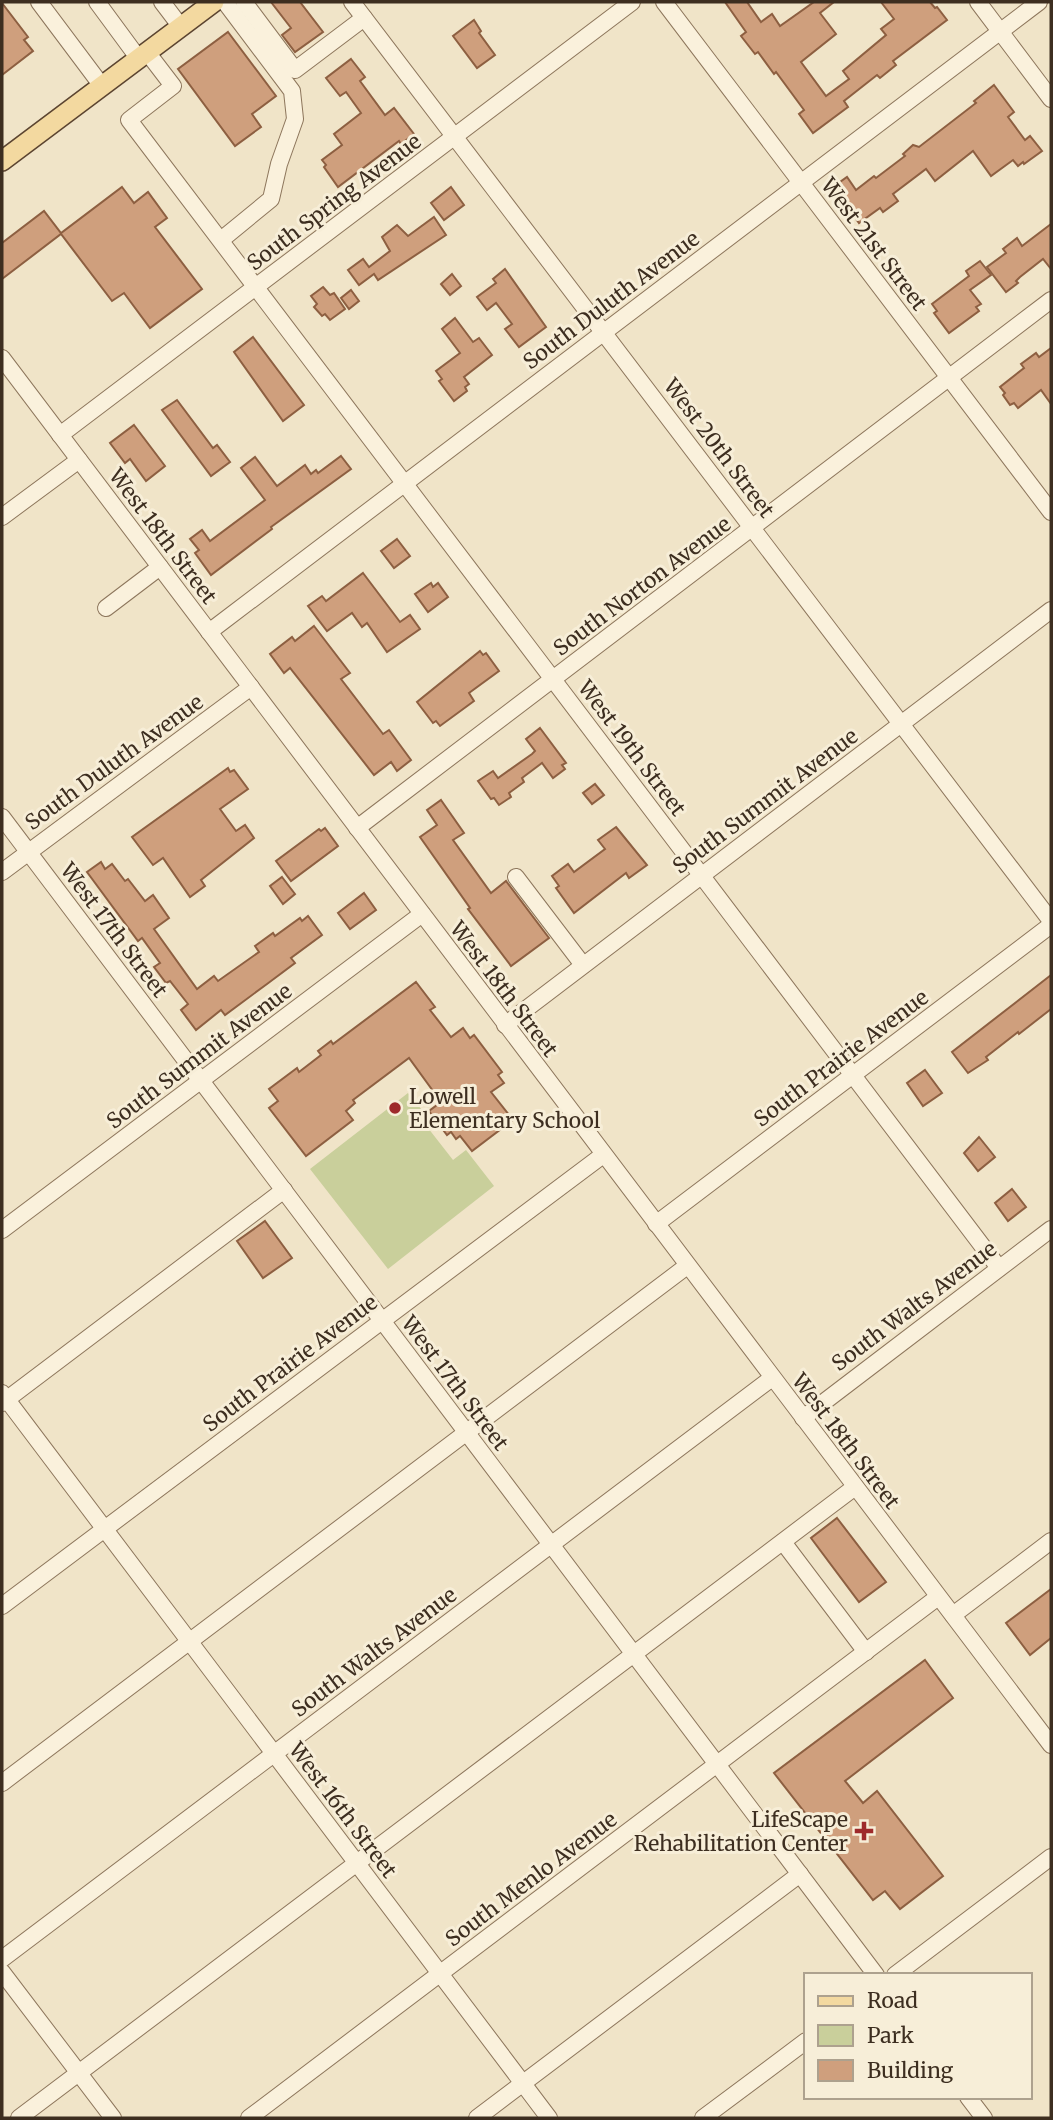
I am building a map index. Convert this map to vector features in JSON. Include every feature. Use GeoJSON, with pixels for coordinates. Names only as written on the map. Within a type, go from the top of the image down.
{"type":"FeatureCollection","features":[{"type":"Feature","properties":{"kind":"main road"},"geometry":{"type":"LineString","coordinates":[[2,161],[212,3]]}},
{"type":"Feature","properties":{"kind":"street"},"geometry":{"type":"LineString","coordinates":[[40,2],[102,86]]}},
{"type":"Feature","properties":{"kind":"street"},"geometry":{"type":"LineString","coordinates":[[97,2],[143,55]]}},
{"type":"Feature","properties":{"kind":"street"},"geometry":{"type":"LineString","coordinates":[[162,2],[181,27]]}},
{"type":"Feature","properties":{"kind":"street"},"geometry":{"type":"LineString","coordinates":[[244,2],[295,70],[364,18]]}},
{"type":"Feature","properties":{"kind":"street","name":"West 20th Street"},"geometry":{"type":"LineString","coordinates":[[352,2],[1051,923]]}},
{"type":"Feature","properties":{"kind":"street","name":"South Spring Avenue"},"geometry":{"type":"LineString","coordinates":[[60,435],[632,2]]}},
{"type":"Feature","properties":{"kind":"street","name":"West 21st Street"},"geometry":{"type":"LineString","coordinates":[[663,2],[1051,512]]}},
{"type":"Feature","properties":{"kind":"street"},"geometry":{"type":"LineString","coordinates":[[978,2],[1051,99]]}},
{"type":"Feature","properties":{"kind":"street","name":"South Duluth Avenue"},"geometry":{"type":"LineString","coordinates":[[209,632],[1039,2]]}},
{"type":"Feature","properties":{"kind":"street"},"geometry":{"type":"LineString","coordinates":[[212,3],[292,91],[295,119],[279,164],[271,199],[221,240]]}},
{"type":"Feature","properties":{"kind":"street","name":"West 19th Street"},"geometry":{"type":"LineString","coordinates":[[143,55],[173,86],[129,120],[999,1268]]}},
{"type":"Feature","properties":{"kind":"street","name":"South Norton Avenue"},"geometry":{"type":"LineString","coordinates":[[357,828],[1051,300]]}},
{"type":"Feature","properties":{"kind":"street","name":"West 18th Street"},"geometry":{"type":"LineString","coordinates":[[2,358],[1051,1745]]}},
{"type":"Feature","properties":{"kind":"street"},"geometry":{"type":"LineString","coordinates":[[2,517],[79,460]]}},
{"type":"Feature","properties":{"kind":"street"},"geometry":{"type":"LineString","coordinates":[[106,608],[160,567]]}},
{"type":"Feature","properties":{"kind":"street","name":"South Summit Avenue"},"geometry":{"type":"LineString","coordinates":[[505,1025],[1051,610]]}},
{"type":"Feature","properties":{"kind":"street","name":"South Duluth Avenue"},"geometry":{"type":"LineString","coordinates":[[2,872],[251,687]]}},
{"type":"Feature","properties":{"kind":"street","name":"West 17th Street"},"geometry":{"type":"LineString","coordinates":[[2,817],[874,1973]]}},
{"type":"Feature","properties":{"kind":"street"},"geometry":{"type":"LineString","coordinates":[[516,877],[583,965]]}},
{"type":"Feature","properties":{"kind":"street","name":"South Summit Avenue"},"geometry":{"type":"LineString","coordinates":[[2,1230],[422,914]]}},
{"type":"Feature","properties":{"kind":"street","name":"South Prairie Avenue"},"geometry":{"type":"LineString","coordinates":[[656,1224],[1051,923]]}},
{"type":"Feature","properties":{"kind":"street","name":"South Prairie Avenue"},"geometry":{"type":"LineString","coordinates":[[2,1606],[603,1155]]}},
{"type":"Feature","properties":{"kind":"street"},"geometry":{"type":"LineString","coordinates":[[3,1399],[285,1190]]}},
{"type":"Feature","properties":{"kind":"street","name":"South Walts Avenue"},"geometry":{"type":"LineString","coordinates":[[803,1418],[1051,1229]]}},
{"type":"Feature","properties":{"kind":"street"},"geometry":{"type":"LineString","coordinates":[[2,1783],[687,1266]]}},
{"type":"Feature","properties":{"kind":"street","name":"South Walts Avenue"},"geometry":{"type":"LineString","coordinates":[[2,1959],[772,1378]]}},
{"type":"Feature","properties":{"kind":"street","name":"West 16th Street"},"geometry":{"type":"LineString","coordinates":[[3,1399],[105,1529],[549,2118]]}},
{"type":"Feature","properties":{"kind":"street"},"geometry":{"type":"LineString","coordinates":[[19,2118],[855,1487]]}},
{"type":"Feature","properties":{"kind":"street"},"geometry":{"type":"LineString","coordinates":[[953,1615],[1051,1541]]}},
{"type":"Feature","properties":{"kind":"street"},"geometry":{"type":"LineString","coordinates":[[783,1542],[866,1652]]}},
{"type":"Feature","properties":{"kind":"street","name":"South Menlo Avenue"},"geometry":{"type":"LineString","coordinates":[[249,2118],[938,1597]]}},
{"type":"Feature","properties":{"kind":"street"},"geometry":{"type":"LineString","coordinates":[[898,1973],[1051,1857]]}},
{"type":"Feature","properties":{"kind":"street"},"geometry":{"type":"LineString","coordinates":[[477,2118],[800,1874]]}},
{"type":"Feature","properties":{"kind":"street"},"geometry":{"type":"LineString","coordinates":[[2,1972],[113,2118]]}},
{"type":"Feature","properties":{"kind":"street"},"geometry":{"type":"LineString","coordinates":[[703,2118],[804,2042]]}},
{"type":"Feature","properties":{"kind":"street"},"geometry":{"type":"LineString","coordinates":[[970,2099],[984,2118]]}},
{"type":"Feature","properties":{"kind":"green space"},"geometry":{"type":"Polygon","coordinates":[[[408,1093],[426,1115],[421,1119],[453,1160],[466,1150],[494,1186],[388,1269],[310,1169],[408,1093]]]}},
{"type":"Feature","properties":{"kind":"building"},"geometry":{"type":"Polygon","coordinates":[[[271,2],[300,2],[323,32],[295,52],[282,35],[291,28],[271,2]]]}},
{"type":"Feature","properties":{"kind":"building"},"geometry":{"type":"Polygon","coordinates":[[[725,2],[747,2],[761,22],[772,14],[780,26],[814,2],[834,2],[820,13],[836,34],[801,62],[826,96],[849,79],[843,71],[886,35],[881,29],[894,19],[881,2],[930,2],[947,20],[893,61],[896,65],[880,78],[877,75],[844,101],[848,107],[813,133],[799,114],[804,110],[776,72],[774,74],[758,52],[755,54],[741,36],[746,32],[725,2]]]}},
{"type":"Feature","properties":{"kind":"building"},"geometry":{"type":"Polygon","coordinates":[[[2,3],[28,37],[24,40],[33,51],[2,75],[2,3]]]}},
{"type":"Feature","properties":{"kind":"building"},"geometry":{"type":"Polygon","coordinates":[[[474,20],[481,31],[479,33],[495,55],[477,68],[453,36],[474,20]]]}},
{"type":"Feature","properties":{"kind":"building"},"geometry":{"type":"Polygon","coordinates":[[[228,32],[276,96],[252,114],[261,127],[235,146],[178,69],[228,32]]]}},
{"type":"Feature","properties":{"kind":"building"},"geometry":{"type":"Polygon","coordinates":[[[351,59],[365,77],[360,81],[385,115],[394,108],[414,134],[401,144],[399,141],[338,187],[322,160],[342,145],[334,134],[361,113],[346,92],[340,96],[326,78],[351,59]]]}},
{"type":"Feature","properties":{"kind":"building"},"geometry":{"type":"Polygon","coordinates":[[[994,85],[1014,112],[1008,117],[1025,140],[1030,136],[1042,151],[1018,166],[1013,160],[991,176],[973,151],[935,181],[926,169],[893,194],[898,201],[883,212],[880,208],[859,223],[833,187],[847,177],[856,190],[874,176],[876,178],[905,156],[903,154],[913,145],[919,147],[976,103],[974,101],[994,85]]]}},
{"type":"Feature","properties":{"kind":"building"},"geometry":{"type":"Polygon","coordinates":[[[122,187],[134,203],[148,192],[167,218],[155,227],[202,289],[150,328],[124,293],[112,301],[61,234],[2,279],[2,243],[44,211],[61,233],[122,187]]]}},
{"type":"Feature","properties":{"kind":"building"},"geometry":{"type":"Polygon","coordinates":[[[451,187],[464,205],[444,220],[431,203],[451,187]]]}},
{"type":"Feature","properties":{"kind":"building"},"geometry":{"type":"Polygon","coordinates":[[[434,217],[446,235],[378,280],[374,274],[359,285],[348,270],[363,259],[369,267],[390,251],[382,237],[397,225],[408,236],[434,217]]]}},
{"type":"Feature","properties":{"kind":"building"},"geometry":{"type":"Polygon","coordinates":[[[1051,224],[1051,269],[1043,259],[1006,292],[987,267],[1006,253],[1003,249],[1017,238],[1022,246],[1051,224]]]}},
{"type":"Feature","properties":{"kind":"building"},"geometry":{"type":"Polygon","coordinates":[[[980,261],[991,275],[970,290],[981,304],[976,307],[979,311],[949,333],[934,313],[937,311],[932,304],[969,276],[966,271],[980,261]]]}},
{"type":"Feature","properties":{"kind":"building"},"geometry":{"type":"Polygon","coordinates":[[[505,269],[546,327],[519,347],[505,329],[512,324],[496,303],[487,310],[477,297],[496,283],[493,279],[505,269]]]}},
{"type":"Feature","properties":{"kind":"building"},"geometry":{"type":"Polygon","coordinates":[[[452,274],[461,286],[450,295],[441,284],[452,274]]]}},
{"type":"Feature","properties":{"kind":"building"},"geometry":{"type":"Polygon","coordinates":[[[323,287],[330,295],[334,293],[345,309],[330,320],[314,307],[317,304],[311,296],[323,287]]]}},
{"type":"Feature","properties":{"kind":"building"},"geometry":{"type":"Polygon","coordinates":[[[351,290],[359,301],[349,309],[341,298],[351,290]]]}},
{"type":"Feature","properties":{"kind":"building"},"geometry":{"type":"Polygon","coordinates":[[[455,318],[473,342],[479,338],[492,355],[464,377],[469,384],[465,387],[467,391],[454,401],[439,381],[442,379],[436,371],[460,353],[442,329],[455,318]]]}},
{"type":"Feature","properties":{"kind":"building"},"geometry":{"type":"Polygon","coordinates":[[[253,337],[304,405],[283,421],[234,352],[253,337]]]}},
{"type":"Feature","properties":{"kind":"building"},"geometry":{"type":"Polygon","coordinates":[[[1051,348],[1051,404],[1041,390],[1018,408],[1014,403],[1010,405],[1000,387],[1024,368],[1021,364],[1036,353],[1039,357],[1051,348]]]}},
{"type":"Feature","properties":{"kind":"building"},"geometry":{"type":"Polygon","coordinates":[[[177,400],[213,448],[217,445],[230,462],[211,476],[162,410],[177,400]]]}},
{"type":"Feature","properties":{"kind":"building"},"geometry":{"type":"Polygon","coordinates":[[[134,425],[165,466],[146,481],[130,459],[125,463],[110,443],[134,425]]]}},
{"type":"Feature","properties":{"kind":"building"},"geometry":{"type":"Polygon","coordinates":[[[341,456],[351,469],[211,575],[195,553],[199,550],[190,539],[202,530],[210,541],[265,500],[241,468],[255,457],[277,486],[305,465],[311,474],[316,470],[318,473],[341,456]]]}},
{"type":"Feature","properties":{"kind":"building"},"geometry":{"type":"Polygon","coordinates":[[[397,539],[410,556],[394,568],[381,551],[397,539]]]}},
{"type":"Feature","properties":{"kind":"building"},"geometry":{"type":"Polygon","coordinates":[[[363,573],[400,622],[410,615],[420,629],[387,652],[367,623],[362,627],[352,613],[327,631],[308,606],[322,596],[326,601],[363,573]]]}},
{"type":"Feature","properties":{"kind":"building"},"geometry":{"type":"Polygon","coordinates":[[[431,583],[433,587],[438,583],[448,597],[428,612],[415,594],[431,583]]]}},
{"type":"Feature","properties":{"kind":"building"},"geometry":{"type":"Polygon","coordinates":[[[314,626],[350,673],[341,679],[383,734],[389,730],[411,760],[397,771],[391,762],[374,775],[290,668],[284,673],[270,654],[292,637],[295,641],[314,626]]]}},
{"type":"Feature","properties":{"kind":"building"},"geometry":{"type":"Polygon","coordinates":[[[480,651],[483,655],[486,653],[499,671],[469,693],[474,701],[440,726],[436,721],[433,723],[417,702],[480,651]]]}},
{"type":"Feature","properties":{"kind":"building"},"geometry":{"type":"Polygon","coordinates":[[[540,728],[566,763],[562,765],[565,769],[553,778],[542,763],[522,778],[524,782],[509,793],[511,797],[499,805],[478,781],[493,771],[498,778],[532,754],[535,751],[526,739],[540,728]]]}},
{"type":"Feature","properties":{"kind":"building"},"geometry":{"type":"Polygon","coordinates":[[[228,768],[230,772],[234,770],[248,789],[220,809],[236,831],[245,825],[254,838],[201,880],[205,886],[190,897],[163,858],[153,865],[132,837],[228,768]]]}},
{"type":"Feature","properties":{"kind":"building"},"geometry":{"type":"Polygon","coordinates":[[[595,784],[604,795],[592,804],[583,793],[595,784]]]}},
{"type":"Feature","properties":{"kind":"building"},"geometry":{"type":"Polygon","coordinates":[[[441,800],[464,833],[453,840],[491,893],[506,881],[549,938],[511,966],[468,909],[470,908],[420,837],[437,825],[427,810],[441,800]]]}},
{"type":"Feature","properties":{"kind":"building"},"geometry":{"type":"Polygon","coordinates":[[[616,827],[647,865],[629,878],[626,873],[574,913],[556,888],[559,886],[552,876],[568,864],[574,872],[605,849],[598,840],[616,827]]]}},
{"type":"Feature","properties":{"kind":"building"},"geometry":{"type":"Polygon","coordinates":[[[325,828],[338,846],[291,881],[276,861],[319,829],[321,831],[325,828]]]}},
{"type":"Feature","properties":{"kind":"building"},"geometry":{"type":"Polygon","coordinates":[[[101,862],[105,869],[112,864],[145,901],[153,895],[169,918],[154,929],[197,989],[214,976],[218,981],[259,952],[255,946],[300,918],[302,921],[308,916],[322,935],[291,958],[295,963],[225,1015],[221,1010],[196,1030],[181,1010],[188,1004],[170,981],[166,983],[154,967],[160,963],[142,938],[138,941],[87,872],[101,862]]]}},
{"type":"Feature","properties":{"kind":"building"},"geometry":{"type":"Polygon","coordinates":[[[282,877],[295,894],[283,904],[270,886],[282,877]]]}},
{"type":"Feature","properties":{"kind":"building"},"geometry":{"type":"Polygon","coordinates":[[[364,893],[376,910],[350,929],[338,913],[364,893]]]}},
{"type":"Feature","properties":{"kind":"building"},"geometry":{"type":"Polygon","coordinates":[[[1051,975],[1051,1009],[968,1073],[952,1052],[1051,975]]]}},
{"type":"Feature","properties":{"kind":"building"},"geometry":{"type":"Polygon","coordinates":[[[416,982],[435,1007],[430,1010],[451,1037],[463,1028],[470,1038],[474,1035],[502,1072],[498,1075],[504,1083],[491,1092],[513,1120],[472,1151],[460,1136],[456,1139],[451,1132],[447,1135],[429,1111],[441,1102],[409,1058],[353,1100],[355,1103],[346,1111],[353,1120],[306,1156],[269,1108],[278,1101],[269,1089],[297,1068],[299,1072],[321,1055],[318,1051],[331,1041],[333,1044],[416,982]]]}},
{"type":"Feature","properties":{"kind":"building"},"geometry":{"type":"Polygon","coordinates":[[[925,1070],[942,1093],[923,1106],[907,1083],[925,1070]]]}},
{"type":"Feature","properties":{"kind":"building"},"geometry":{"type":"Polygon","coordinates":[[[979,1137],[995,1157],[978,1171],[964,1153],[979,1137]]]}},
{"type":"Feature","properties":{"kind":"building"},"geometry":{"type":"Polygon","coordinates":[[[1012,1189],[1026,1207],[1008,1221],[995,1203],[1012,1189]]]}},
{"type":"Feature","properties":{"kind":"building"},"geometry":{"type":"Polygon","coordinates":[[[265,1221],[292,1258],[263,1278],[237,1241],[265,1221]]]}},
{"type":"Feature","properties":{"kind":"building"},"geometry":{"type":"Polygon","coordinates":[[[837,1518],[886,1582],[859,1602],[811,1538],[837,1518]]]}},
{"type":"Feature","properties":{"kind":"building"},"geometry":{"type":"Polygon","coordinates":[[[1051,1589],[1051,1638],[1030,1655],[1006,1623],[1051,1589]]]}},
{"type":"Feature","properties":{"kind":"building"},"geometry":{"type":"Polygon","coordinates":[[[925,1660],[953,1698],[845,1781],[863,1803],[877,1791],[943,1876],[900,1909],[885,1891],[873,1900],[774,1773],[925,1660]]]}},
{"type":"Feature","properties":{"kind":"place","name":"Lowell Elementary School"},"geometry":{"type":"Point","coordinates":[395,1108]}},
{"type":"Feature","properties":{"kind":"place","name":"LifeScape Rehabilitation Center"},"geometry":{"type":"Point","coordinates":[864,1831]}}]}
